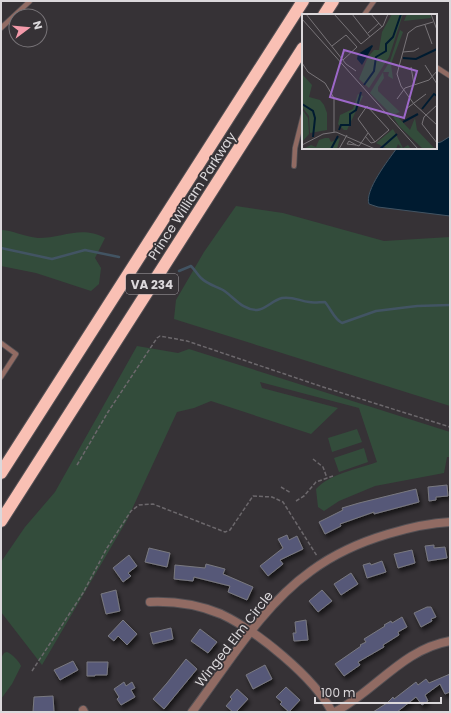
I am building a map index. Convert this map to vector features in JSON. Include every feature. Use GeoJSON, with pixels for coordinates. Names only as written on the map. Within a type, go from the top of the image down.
{"type":"FeatureCollection","features":[{"type":"Feature","properties":{"kind":"highway","name":"Prince William Parkway"},"geometry":{"type":"LineString","coordinates":[[1,474],[303,1]]}},
{"type":"Feature","properties":{"kind":"highway"},"geometry":{"type":"LineString","coordinates":[[325,14],[333,1]]}},
{"type":"Feature","properties":{"kind":"highway","name":"Prince William Parkway"},"geometry":{"type":"LineString","coordinates":[[1,521],[302,50]]}},
{"type":"Feature","properties":{"kind":"street","name":"Winged Elm Circle"},"geometry":{"type":"LineString","coordinates":[[192,712],[251,632],[296,583],[312,571],[353,547],[396,532],[419,526],[450,522]]}},
{"type":"Feature","properties":{"kind":"street"},"geometry":{"type":"LineString","coordinates":[[150,602],[168,602],[203,608],[221,615],[251,632],[285,658],[304,675],[332,712]]}},
{"type":"Feature","properties":{"kind":"street"},"geometry":{"type":"LineString","coordinates":[[335,712],[358,698],[382,677],[408,658],[430,647],[450,641]]}},
{"type":"Feature","properties":{"kind":"lane"},"geometry":{"type":"LineString","coordinates":[[1,28],[30,1]]}},
{"type":"Feature","properties":{"kind":"lane"},"geometry":{"type":"LineString","coordinates":[[365,14],[374,1]]}},
{"type":"Feature","properties":{"kind":"lane"},"geometry":{"type":"LineString","coordinates":[[437,68],[450,76]]}},
{"type":"Feature","properties":{"kind":"lane"},"geometry":{"type":"LineString","coordinates":[[294,166],[294,148],[302,120]]}},
{"type":"Feature","properties":{"kind":"lane"},"geometry":{"type":"LineString","coordinates":[[1,343],[16,354],[1,377]]}},
{"type":"Feature","properties":{"kind":"path"},"geometry":{"type":"LineString","coordinates":[[77,465],[108,412],[157,338],[160,336],[186,341],[323,387],[450,427]]}},
{"type":"Feature","properties":{"kind":"path"},"geometry":{"type":"LineString","coordinates":[[313,459],[323,467],[327,478]]}},
{"type":"Feature","properties":{"kind":"path"},"geometry":{"type":"LineString","coordinates":[[296,501],[304,496],[315,483],[332,476]]}},
{"type":"Feature","properties":{"kind":"path"},"geometry":{"type":"LineString","coordinates":[[281,487],[291,493]]}},
{"type":"Feature","properties":{"kind":"path"},"geometry":{"type":"LineString","coordinates":[[32,671],[83,593],[107,548],[134,508],[142,504],[153,504],[225,532],[230,530],[255,495],[278,499],[288,506],[317,556]]}},
{"type":"Feature","properties":{"kind":"green space"},"geometry":{"type":"Polygon","coordinates":[[[236,206],[283,213],[384,241],[450,237],[450,406],[174,319],[176,300],[204,252],[236,206]]]}},
{"type":"Feature","properties":{"kind":"green space"},"geometry":{"type":"Polygon","coordinates":[[[1,230],[38,238],[80,232],[96,234],[105,238],[95,258],[101,268],[99,284],[91,291],[36,273],[1,266],[1,230]]]}},
{"type":"Feature","properties":{"kind":"green space"},"geometry":{"type":"Polygon","coordinates":[[[137,346],[178,353],[189,349],[450,432],[450,457],[447,457],[444,473],[375,486],[339,501],[324,511],[318,507],[316,489],[329,479],[344,472],[377,462],[359,408],[260,382],[262,388],[338,408],[311,434],[211,401],[194,408],[177,412],[127,520],[42,665],[1,612],[1,562],[25,527],[55,492],[137,346]]]}},
{"type":"Feature","properties":{"kind":"green space"},"geometry":{"type":"Polygon","coordinates":[[[357,429],[362,442],[332,452],[328,438],[357,429]]]}},
{"type":"Feature","properties":{"kind":"green space"},"geometry":{"type":"Polygon","coordinates":[[[364,448],[368,462],[339,472],[334,458],[364,448]]]}},
{"type":"Feature","properties":{"kind":"green space"},"geometry":{"type":"Polygon","coordinates":[[[7,652],[19,662],[21,666],[12,684],[1,699],[1,658],[4,653],[7,652]]]}},
{"type":"Feature","properties":{"kind":"water"},"geometry":{"type":"Polygon","coordinates":[[[450,137],[450,216],[378,207],[369,204],[368,198],[370,191],[383,167],[396,149],[437,149],[437,143],[450,137]]]}},
{"type":"Feature","properties":{"kind":"building"},"geometry":{"type":"Polygon","coordinates":[[[447,485],[448,496],[436,497],[436,500],[429,501],[428,487],[447,485]]]}},
{"type":"Feature","properties":{"kind":"building"},"geometry":{"type":"Polygon","coordinates":[[[416,489],[419,502],[374,514],[374,512],[340,524],[341,526],[325,534],[319,522],[343,510],[342,508],[416,489]]]}},
{"type":"Feature","properties":{"kind":"building"},"geometry":{"type":"Polygon","coordinates":[[[287,535],[289,540],[297,536],[303,549],[280,560],[283,564],[268,576],[260,566],[283,548],[278,539],[287,535]]]}},
{"type":"Feature","properties":{"kind":"building"},"geometry":{"type":"Polygon","coordinates":[[[434,545],[434,548],[445,547],[447,558],[428,561],[425,546],[434,545]]]}},
{"type":"Feature","properties":{"kind":"building"},"geometry":{"type":"Polygon","coordinates":[[[149,548],[170,553],[167,567],[145,562],[149,548]]]}},
{"type":"Feature","properties":{"kind":"building"},"geometry":{"type":"Polygon","coordinates":[[[412,550],[415,563],[398,568],[394,554],[412,550]]]}},
{"type":"Feature","properties":{"kind":"building"},"geometry":{"type":"Polygon","coordinates":[[[129,555],[137,566],[128,573],[131,576],[123,582],[113,568],[129,555]]]}},
{"type":"Feature","properties":{"kind":"building"},"geometry":{"type":"Polygon","coordinates":[[[382,561],[386,572],[367,578],[363,565],[370,563],[371,565],[382,561]]]}},
{"type":"Feature","properties":{"kind":"building"},"geometry":{"type":"Polygon","coordinates":[[[206,564],[225,569],[223,574],[253,587],[247,600],[228,592],[230,586],[194,577],[193,581],[174,579],[175,565],[205,568],[206,564]]]}},
{"type":"Feature","properties":{"kind":"building"},"geometry":{"type":"Polygon","coordinates":[[[351,573],[358,584],[341,595],[334,584],[351,573]]]}},
{"type":"Feature","properties":{"kind":"building"},"geometry":{"type":"Polygon","coordinates":[[[116,590],[120,611],[106,614],[101,594],[116,590]]]}},
{"type":"Feature","properties":{"kind":"building"},"geometry":{"type":"Polygon","coordinates":[[[322,590],[332,601],[318,612],[309,601],[322,590]]]}},
{"type":"Feature","properties":{"kind":"building"},"geometry":{"type":"Polygon","coordinates":[[[427,607],[431,607],[436,617],[421,627],[414,613],[427,607]]]}},
{"type":"Feature","properties":{"kind":"building"},"geometry":{"type":"Polygon","coordinates":[[[402,617],[407,627],[398,632],[399,635],[383,645],[384,647],[358,662],[360,665],[344,676],[335,664],[366,642],[364,639],[385,626],[384,625],[391,621],[392,623],[402,617]]]}},
{"type":"Feature","properties":{"kind":"building"},"geometry":{"type":"Polygon","coordinates":[[[123,620],[137,634],[127,645],[118,636],[114,641],[108,636],[123,620]]]}},
{"type":"Feature","properties":{"kind":"building"},"geometry":{"type":"Polygon","coordinates":[[[306,620],[308,640],[294,641],[293,633],[296,633],[295,622],[306,620]]]}},
{"type":"Feature","properties":{"kind":"building"},"geometry":{"type":"Polygon","coordinates":[[[171,628],[173,639],[153,644],[150,633],[171,628]]]}},
{"type":"Feature","properties":{"kind":"building"},"geometry":{"type":"Polygon","coordinates":[[[200,629],[217,642],[208,653],[191,641],[200,629]]]}},
{"type":"Feature","properties":{"kind":"building"},"geometry":{"type":"Polygon","coordinates":[[[186,659],[197,669],[164,709],[153,699],[186,659]]]}},
{"type":"Feature","properties":{"kind":"building"},"geometry":{"type":"Polygon","coordinates":[[[73,661],[78,670],[60,680],[54,670],[73,661]]]}},
{"type":"Feature","properties":{"kind":"building"},"geometry":{"type":"Polygon","coordinates":[[[87,662],[108,662],[107,675],[87,676],[87,662]]]}},
{"type":"Feature","properties":{"kind":"building"},"geometry":{"type":"Polygon","coordinates":[[[265,665],[272,679],[253,689],[246,675],[265,665]]]}},
{"type":"Feature","properties":{"kind":"building"},"geometry":{"type":"Polygon","coordinates":[[[450,674],[450,692],[445,694],[440,684],[425,695],[428,701],[422,705],[416,697],[397,712],[373,712],[393,697],[394,699],[416,682],[418,685],[426,679],[429,683],[450,674]]]}},
{"type":"Feature","properties":{"kind":"building"},"geometry":{"type":"Polygon","coordinates":[[[124,682],[126,686],[132,682],[135,688],[131,690],[135,697],[121,705],[117,699],[119,697],[114,689],[124,682]]]}},
{"type":"Feature","properties":{"kind":"building"},"geometry":{"type":"Polygon","coordinates":[[[286,687],[300,700],[289,712],[280,704],[282,702],[276,697],[286,687]]]}},
{"type":"Feature","properties":{"kind":"building"},"geometry":{"type":"Polygon","coordinates":[[[237,689],[248,699],[236,712],[233,712],[226,706],[232,699],[230,697],[237,689]]]}},
{"type":"Feature","properties":{"kind":"building"},"geometry":{"type":"Polygon","coordinates":[[[53,696],[54,712],[33,712],[34,697],[53,696]]]}},
{"type":"Feature","properties":{"kind":"waterway"},"geometry":{"type":"LineString","coordinates":[[1,248],[52,259],[85,250],[119,257]]}},
{"type":"Feature","properties":{"kind":"waterway"},"geometry":{"type":"LineString","coordinates":[[179,271],[191,266],[203,280],[223,290],[247,308],[257,310],[282,298],[293,298],[311,302],[325,302],[342,323],[376,311],[417,306],[450,305]]}}]}
